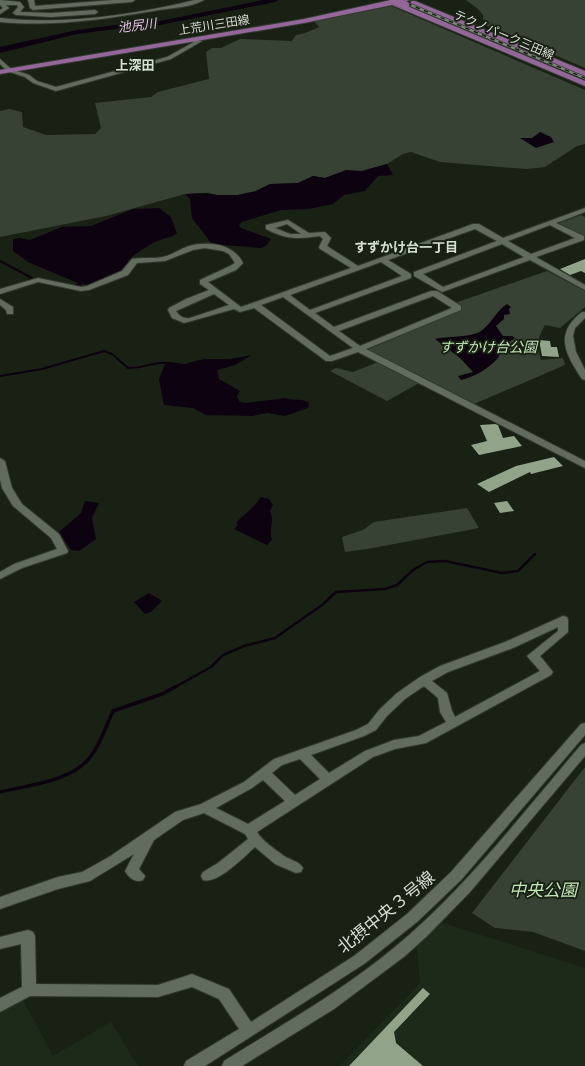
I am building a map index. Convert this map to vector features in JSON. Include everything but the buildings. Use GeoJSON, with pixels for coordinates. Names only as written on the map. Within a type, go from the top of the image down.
{"type":"FeatureCollection","features":[{"type":"Feature","properties":{"kind":"main road","name":"上荒川三田線"},"geometry":{"type":"LineString","coordinates":[[0,72],[304,21],[390,1],[406,2]]}},
{"type":"Feature","properties":{"kind":"main road"},"geometry":{"type":"LineString","coordinates":[[390,1],[585,83]]}},
{"type":"Feature","properties":{"kind":"main road","name":"テクノパーク三田線"},"geometry":{"type":"LineString","coordinates":[[406,2],[416,2],[585,74]]}},
{"type":"Feature","properties":{"kind":"main road","name":"テクノパーク三田線"},"geometry":{"type":"LineString","coordinates":[[406,2],[585,83]]}},
{"type":"Feature","properties":{"kind":"main road"},"geometry":{"type":"LineString","coordinates":[[416,2],[585,71]]}},
{"type":"Feature","properties":{"kind":"street"},"geometry":{"type":"LineString","coordinates":[[30,0],[33,8],[132,0]]}},
{"type":"Feature","properties":{"kind":"street"},"geometry":{"type":"LineString","coordinates":[[56,6],[55,0],[60,0]]}},
{"type":"Feature","properties":{"kind":"street"},"geometry":{"type":"LineString","coordinates":[[1,2],[18,3],[21,6],[16,13],[51,15],[104,12],[168,3],[164,0]]}},
{"type":"Feature","properties":{"kind":"street"},"geometry":{"type":"LineString","coordinates":[[0,19],[33,22],[60,21],[194,0]]}},
{"type":"Feature","properties":{"kind":"street"},"geometry":{"type":"LineString","coordinates":[[0,19],[33,23],[59,22],[181,5],[201,0]]}},
{"type":"Feature","properties":{"kind":"street"},"geometry":{"type":"LineString","coordinates":[[0,12],[6,8],[1,2]]}},
{"type":"Feature","properties":{"kind":"street"},"geometry":{"type":"LineString","coordinates":[[0,61],[9,70],[27,76],[35,82],[56,89],[169,58],[199,42],[193,40]]}},
{"type":"Feature","properties":{"kind":"street"},"geometry":{"type":"LineString","coordinates":[[551,223],[581,238],[442,290],[417,274],[551,223],[584,212]]}},
{"type":"Feature","properties":{"kind":"street"},"geometry":{"type":"LineString","coordinates":[[0,292],[38,280],[81,289],[89,288],[125,273],[135,261],[165,259],[191,248],[209,246],[223,248],[232,252],[236,255],[239,263],[233,268],[203,282],[240,310],[476,226],[584,286]]}},
{"type":"Feature","properties":{"kind":"street"},"geometry":{"type":"LineString","coordinates":[[308,235],[322,234],[326,238],[323,247],[358,269]]}},
{"type":"Feature","properties":{"kind":"street"},"geometry":{"type":"LineString","coordinates":[[309,313],[408,276],[383,260]]}},
{"type":"Feature","properties":{"kind":"street"},"geometry":{"type":"LineString","coordinates":[[215,291],[189,301],[172,310],[175,316],[184,320],[191,320],[235,306]]}},
{"type":"Feature","properties":{"kind":"street"},"geometry":{"type":"LineString","coordinates":[[256,305],[329,359],[360,349],[458,308],[434,293],[334,330]]}},
{"type":"Feature","properties":{"kind":"street"},"geometry":{"type":"LineString","coordinates":[[285,295],[360,349],[585,466]]}},
{"type":"Feature","properties":{"kind":"street"},"geometry":{"type":"LineString","coordinates":[[0,301],[10,309],[10,312]]}},
{"type":"Feature","properties":{"kind":"street"},"geometry":{"type":"LineString","coordinates":[[585,314],[577,319],[568,332],[570,350],[585,377]]}},
{"type":"Feature","properties":{"kind":"street"},"geometry":{"type":"LineString","coordinates":[[0,461],[7,488],[18,506],[55,536],[63,551],[18,566],[0,576]]}},
{"type":"Feature","properties":{"kind":"street"},"geometry":{"type":"LineString","coordinates":[[0,904],[58,883],[85,877],[114,861],[179,816],[205,808],[248,785],[278,762],[360,733],[372,727],[383,713],[401,696],[424,680],[444,669],[509,645],[563,620],[563,632],[532,656],[547,672],[422,740],[394,745],[369,754],[294,802],[252,835],[223,867],[208,876]]}},
{"type":"Feature","properties":{"kind":"street"},"geometry":{"type":"LineString","coordinates":[[424,680],[443,696],[446,712],[453,722]]}},
{"type":"Feature","properties":{"kind":"street","name":"北摂中央３号線"},"geometry":{"type":"LineString","coordinates":[[191,1066],[360,960],[412,918],[456,876],[585,727]]}},
{"type":"Feature","properties":{"kind":"street"},"geometry":{"type":"LineString","coordinates":[[229,1066],[353,987],[388,961],[422,932],[505,842],[585,748]]}},
{"type":"Feature","properties":{"kind":"street"},"geometry":{"type":"LineString","coordinates":[[301,753],[329,780]]}},
{"type":"Feature","properties":{"kind":"street"},"geometry":{"type":"LineString","coordinates":[[263,772],[294,802]]}},
{"type":"Feature","properties":{"kind":"street"},"geometry":{"type":"LineString","coordinates":[[205,808],[252,835],[280,860],[296,868]]}},
{"type":"Feature","properties":{"kind":"street"},"geometry":{"type":"LineString","coordinates":[[138,876],[132,871],[150,836]]}},
{"type":"Feature","properties":{"kind":"street"},"geometry":{"type":"LineString","coordinates":[[0,943],[28,936],[29,990]]}},
{"type":"Feature","properties":{"kind":"street"},"geometry":{"type":"LineString","coordinates":[[0,1005],[29,990],[158,991],[192,980],[224,994],[249,1031]]}},
{"type":"Feature","properties":{"kind":"shaded area"},"geometry":{"type":"Polygon","coordinates":[[[414,4],[585,76],[585,80],[408,5],[414,4]]]}},
{"type":"Feature","properties":{"kind":"shaded area"},"geometry":{"type":"Polygon","coordinates":[[[540,132],[551,137],[554,142],[536,148],[520,138],[532,138],[540,132]]]}},
{"type":"Feature","properties":{"kind":"shaded area"},"geometry":{"type":"Polygon","coordinates":[[[387,164],[393,175],[378,176],[365,191],[344,195],[333,204],[309,209],[281,210],[242,222],[239,225],[241,228],[271,239],[266,246],[261,248],[212,244],[192,218],[190,199],[185,194],[207,193],[217,195],[238,195],[256,191],[270,184],[298,183],[313,176],[325,178],[346,170],[362,171],[387,164]]]}},
{"type":"Feature","properties":{"kind":"shaded area"},"geometry":{"type":"Polygon","coordinates":[[[159,208],[171,217],[177,234],[155,242],[137,253],[128,261],[132,263],[124,272],[89,285],[78,283],[28,262],[13,251],[13,239],[19,238],[30,240],[62,227],[91,226],[133,209],[159,208]]]}},
{"type":"Feature","properties":{"kind":"shaded area"},"geometry":{"type":"Polygon","coordinates":[[[507,304],[511,307],[509,309],[510,314],[504,315],[504,319],[496,326],[503,336],[512,336],[515,338],[505,345],[497,359],[489,366],[476,375],[461,380],[458,376],[473,372],[460,358],[435,339],[465,336],[477,333],[485,328],[507,304]]]}},
{"type":"Feature","properties":{"kind":"shaded area"},"geometry":{"type":"Polygon","coordinates":[[[252,355],[235,365],[217,370],[219,379],[240,391],[237,397],[240,402],[245,403],[285,398],[307,401],[309,403],[308,408],[285,416],[267,413],[252,416],[206,415],[193,408],[164,405],[159,379],[165,364],[170,362],[184,364],[204,359],[230,359],[252,355]]]}},
{"type":"Feature","properties":{"kind":"shaded area"},"geometry":{"type":"Polygon","coordinates":[[[261,497],[269,499],[273,505],[270,511],[272,518],[272,540],[267,545],[234,529],[238,525],[236,523],[256,504],[261,497]]]}},
{"type":"Feature","properties":{"kind":"shaded area"},"geometry":{"type":"Polygon","coordinates":[[[85,501],[99,503],[92,518],[96,539],[79,551],[71,550],[59,532],[81,513],[85,501]]]}},
{"type":"Feature","properties":{"kind":"shaded area"},"geometry":{"type":"Polygon","coordinates":[[[149,593],[162,601],[151,612],[145,614],[134,602],[149,593]]]}},
{"type":"Feature","properties":{"kind":"shaded area"},"geometry":{"type":"Polygon","coordinates":[[[434,920],[585,968],[585,1066],[340,1066],[420,983],[416,937],[434,920]]]}},
{"type":"Feature","properties":{"kind":"shaded area"},"geometry":{"type":"Polygon","coordinates":[[[22,998],[53,1056],[111,1022],[138,1066],[0,1066],[0,1010],[22,998]]]}},
{"type":"Feature","properties":{"kind":"green space"},"geometry":{"type":"Polygon","coordinates":[[[466,0],[585,0],[585,68],[485,25],[491,23],[483,19],[483,15],[478,9],[466,0]]]}},
{"type":"Feature","properties":{"kind":"green space"},"geometry":{"type":"Polygon","coordinates":[[[391,6],[585,90],[585,144],[577,146],[545,167],[527,169],[440,162],[411,152],[403,154],[387,164],[362,171],[346,171],[325,178],[313,176],[298,183],[270,184],[256,191],[238,195],[217,195],[207,193],[185,194],[106,216],[0,237],[0,111],[9,109],[22,112],[23,127],[46,135],[95,134],[101,128],[95,103],[151,97],[158,92],[209,79],[206,52],[212,48],[221,48],[240,39],[292,41],[296,35],[319,27],[314,21],[391,6]]]}},
{"type":"Feature","properties":{"kind":"green space"},"geometry":{"type":"Polygon","coordinates":[[[581,215],[585,217],[585,239],[556,224],[581,215]]]}},
{"type":"Feature","properties":{"kind":"green space","name":"すずかけ台公園"},"geometry":{"type":"Polygon","coordinates":[[[547,271],[585,291],[585,307],[560,328],[545,325],[540,334],[538,351],[541,360],[563,358],[565,365],[474,404],[367,350],[462,309],[455,303],[547,271]]]}},
{"type":"Feature","properties":{"kind":"green space"},"geometry":{"type":"Polygon","coordinates":[[[378,362],[419,383],[387,401],[330,371],[336,368],[353,372],[378,362]]]}},
{"type":"Feature","properties":{"kind":"green space"},"geometry":{"type":"Polygon","coordinates":[[[467,508],[479,528],[345,552],[342,537],[363,530],[374,522],[467,508]]]}},
{"type":"Feature","properties":{"kind":"green space","name":"中央公園"},"geometry":{"type":"Polygon","coordinates":[[[585,767],[585,951],[533,932],[495,928],[472,913],[585,767]]]}},
{"type":"Feature","properties":{"kind":"waterway","name":"池尻川"},"geometry":{"type":"LineString","coordinates":[[0,50],[77,32],[131,25],[155,24],[275,0]]}},
{"type":"Feature","properties":{"kind":"waterway"},"geometry":{"type":"LineString","coordinates":[[0,261],[32,278],[28,281]]}},
{"type":"Feature","properties":{"kind":"waterway"},"geometry":{"type":"LineString","coordinates":[[77,285],[81,284]]}},
{"type":"Feature","properties":{"kind":"waterway"},"geometry":{"type":"LineString","coordinates":[[0,376],[42,369],[104,351],[112,354],[128,368],[158,363],[168,363]]}},
{"type":"Feature","properties":{"kind":"waterway"},"geometry":{"type":"LineString","coordinates":[[175,687],[211,667],[223,655],[244,646],[275,638],[322,605],[336,592],[385,589],[397,585],[413,570],[427,562],[445,561],[502,573],[518,571],[535,554]]}},
{"type":"Feature","properties":{"kind":"waterway"},"geometry":{"type":"LineString","coordinates":[[0,792],[49,781],[73,772],[83,765],[95,751],[113,711],[162,694],[177,686]]}},
{"type":"Feature","properties":{"kind":"railway"},"geometry":{"type":"LineString","coordinates":[[399,0],[585,78]]}},
{"type":"Feature","properties":{"kind":"district","name":"上深田"},"geometry":{"type":"Point","coordinates":[135,65]}},
{"type":"Feature","properties":{"kind":"district","name":"すずかけ台一丁目"},"geometry":{"type":"Point","coordinates":[406,247]}}]}
